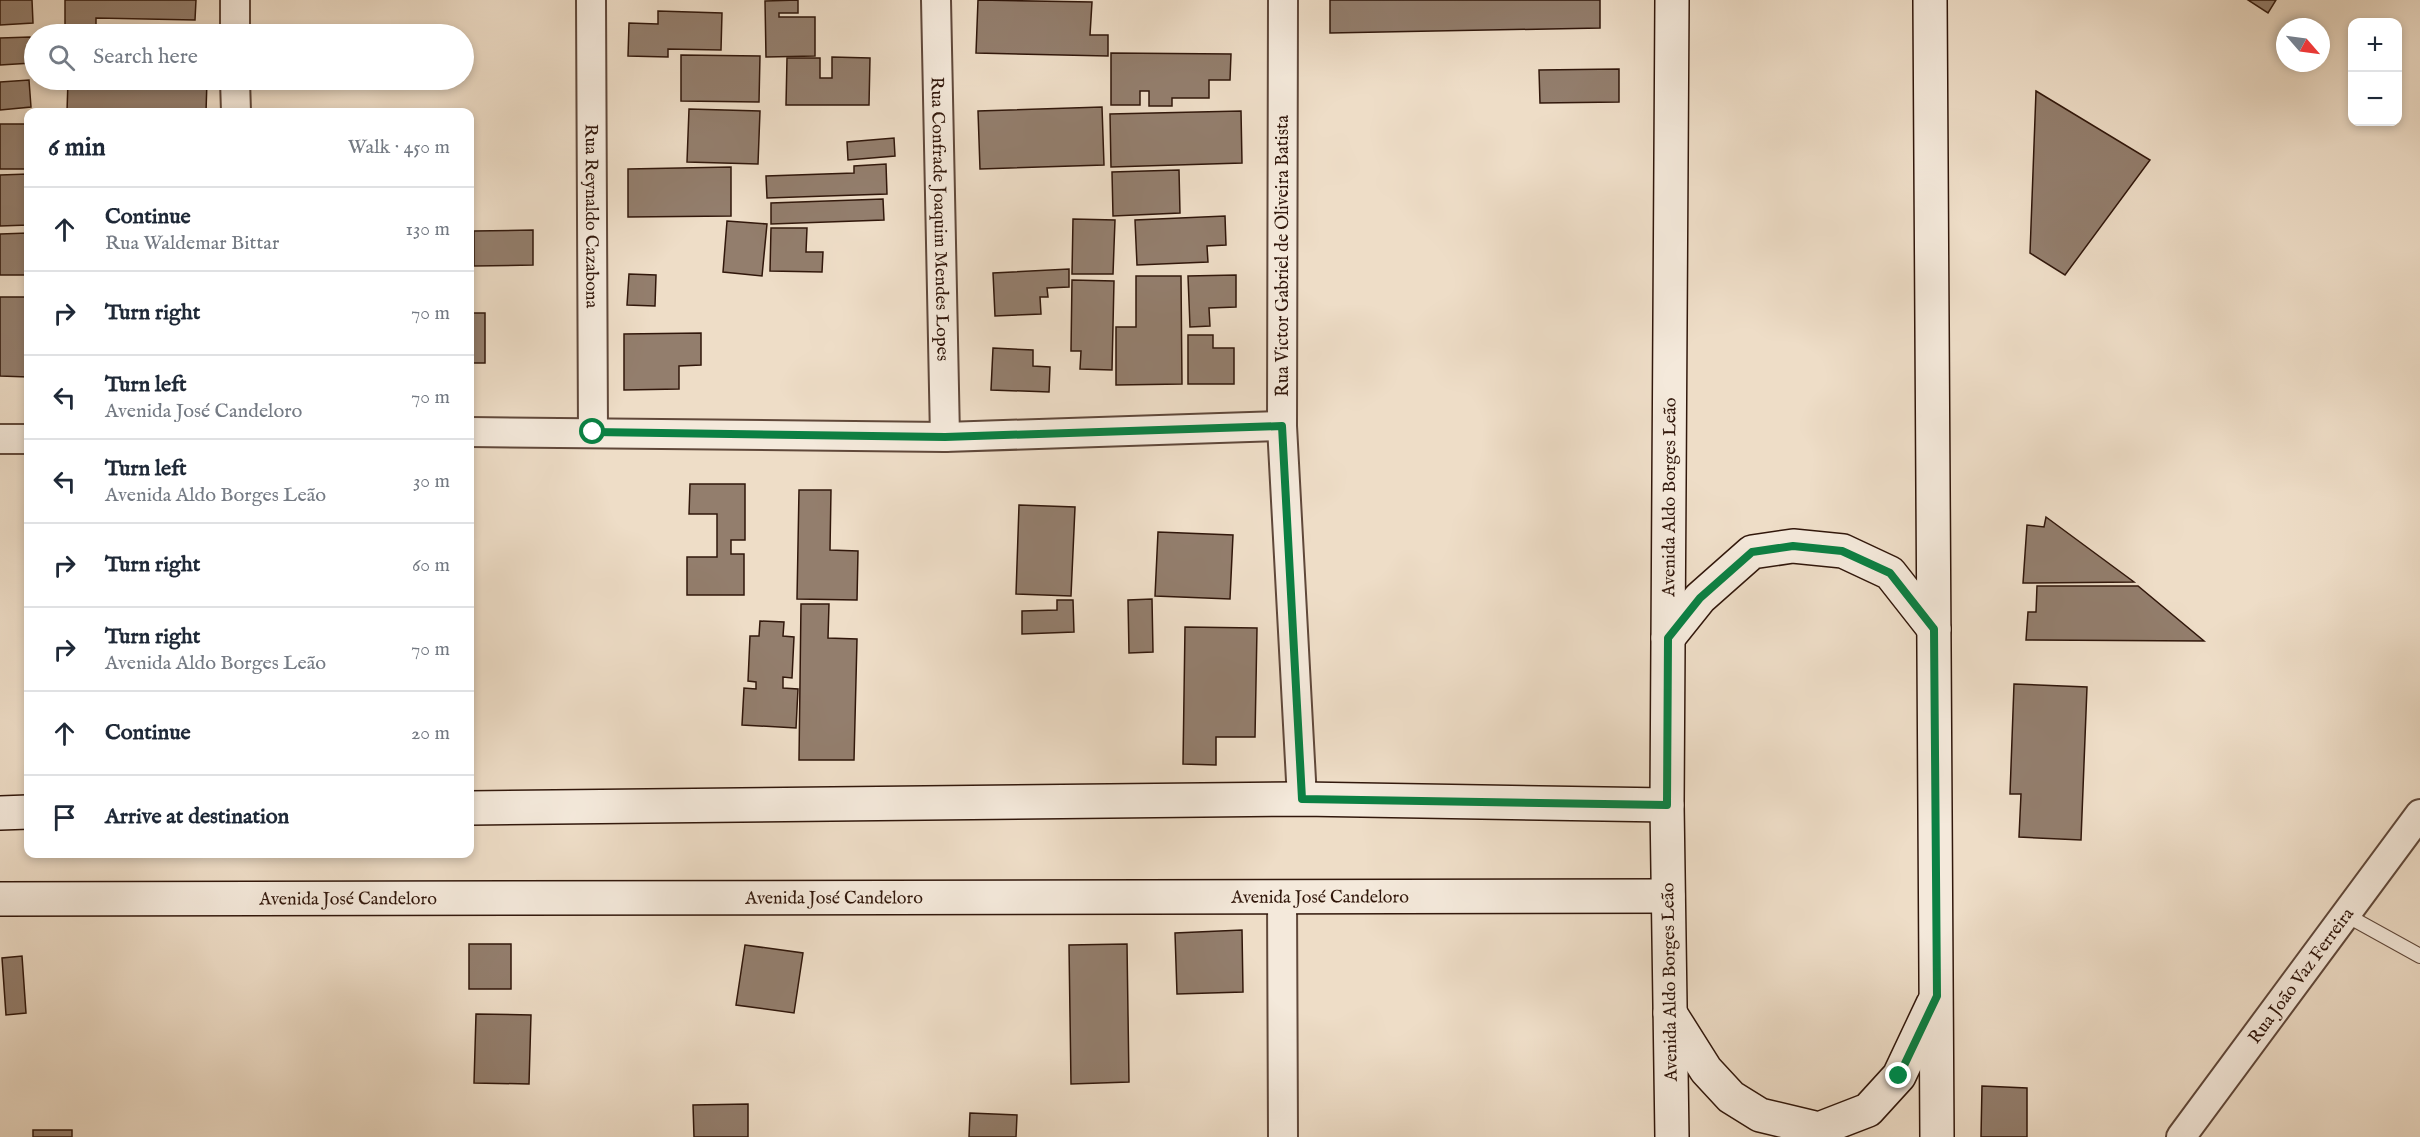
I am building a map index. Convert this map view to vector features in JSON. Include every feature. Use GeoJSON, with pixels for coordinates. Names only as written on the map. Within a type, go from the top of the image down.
{"type":"FeatureCollection","features":[{"type":"Feature","properties":{"kind":"main road","name":"Avenida Aldo Borges Leão"},"geometry":{"type":"LineString","coordinates":[[1671,1137],[1667,805],[1672,0]]}},
{"type":"Feature","properties":{"kind":"main road"},"geometry":{"type":"LineString","coordinates":[[1930,0],[1937,1137]]}},
{"type":"Feature","properties":{"kind":"main road"},"geometry":{"type":"LineString","coordinates":[[1668,638],[1700,598],[1752,552],[1793,546],[1842,551],[1890,573],[1934,629]]}},
{"type":"Feature","properties":{"kind":"main road"},"geometry":{"type":"LineString","coordinates":[[474,808],[1302,799],[1667,805]]}},
{"type":"Feature","properties":{"kind":"main road"},"geometry":{"type":"LineString","coordinates":[[0,813],[24,812]]}},
{"type":"Feature","properties":{"kind":"main road","name":"Avenida José Candeloro"},"geometry":{"type":"LineString","coordinates":[[0,899],[1668,896]]}},
{"type":"Feature","properties":{"kind":"main road"},"geometry":{"type":"LineString","coordinates":[[1670,1013],[1706,1070],[1731,1097],[1760,1114],[1819,1129],[1868,1110],[1899,1076],[1937,996]]}},
{"type":"Feature","properties":{"kind":"street"},"geometry":{"type":"LineString","coordinates":[[235,0],[235,24]]}},
{"type":"Feature","properties":{"kind":"street","name":"Rua Reynaldo Cazabona"},"geometry":{"type":"LineString","coordinates":[[591,0],[593,432]]}},
{"type":"Feature","properties":{"kind":"street","name":"Rua Confrade Joaquim Mendes Lopes"},"geometry":{"type":"LineString","coordinates":[[936,0],[945,437]]}},
{"type":"Feature","properties":{"kind":"street","name":"Rua Victor Gabriel de Oliveira Batista"},"geometry":{"type":"LineString","coordinates":[[1283,0],[1282,426],[1302,799]]}},
{"type":"Feature","properties":{"kind":"street"},"geometry":{"type":"LineString","coordinates":[[235,90],[236,108]]}},
{"type":"Feature","properties":{"kind":"street"},"geometry":{"type":"LineString","coordinates":[[474,432],[945,437],[1282,426]]}},
{"type":"Feature","properties":{"kind":"street"},"geometry":{"type":"LineString","coordinates":[[0,439],[24,438]]}},
{"type":"Feature","properties":{"kind":"street","name":"Rua João Vaz Ferreira"},"geometry":{"type":"LineString","coordinates":[[2181,1137],[2420,814]]}},
{"type":"Feature","properties":{"kind":"street"},"geometry":{"type":"LineString","coordinates":[[1282,896],[1283,1137]]}},
{"type":"Feature","properties":{"kind":"lane"},"geometry":{"type":"LineString","coordinates":[[2346,915],[2420,956]]}},
{"type":"Feature","properties":{"kind":"building"},"geometry":{"type":"Polygon","coordinates":[[[0,0],[32,0],[33,23],[0,25],[0,0]]]}},
{"type":"Feature","properties":{"kind":"building"},"geometry":{"type":"Polygon","coordinates":[[[65,0],[196,0],[195,20],[96,18],[96,24],[65,24],[65,0]]]}},
{"type":"Feature","properties":{"kind":"building"},"geometry":{"type":"Polygon","coordinates":[[[798,0],[798,13],[779,13],[779,17],[815,17],[815,56],[766,57],[765,1],[798,0]]]}},
{"type":"Feature","properties":{"kind":"building"},"geometry":{"type":"Polygon","coordinates":[[[978,0],[1092,2],[1090,35],[1108,35],[1108,56],[976,53],[978,0]]]}},
{"type":"Feature","properties":{"kind":"building"},"geometry":{"type":"Polygon","coordinates":[[[1330,0],[1600,0],[1600,28],[1330,33],[1330,0]]]}},
{"type":"Feature","properties":{"kind":"building"},"geometry":{"type":"Polygon","coordinates":[[[2248,0],[2276,0],[2268,13],[2248,0]]]}},
{"type":"Feature","properties":{"kind":"building"},"geometry":{"type":"Polygon","coordinates":[[[658,11],[722,13],[721,50],[668,49],[668,57],[628,56],[629,23],[658,24],[658,11]]]}},
{"type":"Feature","properties":{"kind":"building"},"geometry":{"type":"Polygon","coordinates":[[[24,37],[24,64],[0,65],[0,38],[24,37]]]}},
{"type":"Feature","properties":{"kind":"building"},"geometry":{"type":"Polygon","coordinates":[[[1111,53],[1231,54],[1230,80],[1209,80],[1209,98],[1172,98],[1172,106],[1149,106],[1149,91],[1140,91],[1140,105],[1111,105],[1111,53]]]}},
{"type":"Feature","properties":{"kind":"building"},"geometry":{"type":"Polygon","coordinates":[[[681,55],[760,56],[759,102],[681,101],[681,55]]]}},
{"type":"Feature","properties":{"kind":"building"},"geometry":{"type":"Polygon","coordinates":[[[832,57],[870,58],[869,105],[786,105],[787,58],[820,58],[820,78],[832,78],[832,57]]]}},
{"type":"Feature","properties":{"kind":"building"},"geometry":{"type":"Polygon","coordinates":[[[1619,69],[1619,102],[1540,103],[1539,70],[1619,69]]]}},
{"type":"Feature","properties":{"kind":"building"},"geometry":{"type":"Polygon","coordinates":[[[24,80],[24,90],[30,90],[31,107],[0,110],[0,82],[24,80]]]}},
{"type":"Feature","properties":{"kind":"building"},"geometry":{"type":"Polygon","coordinates":[[[68,90],[207,90],[206,108],[67,108],[68,90]]]}},
{"type":"Feature","properties":{"kind":"building"},"geometry":{"type":"Polygon","coordinates":[[[2036,91],[2150,160],[2065,275],[2030,253],[2036,91]]]}},
{"type":"Feature","properties":{"kind":"building"},"geometry":{"type":"Polygon","coordinates":[[[1102,107],[1104,165],[980,169],[978,111],[1102,107]]]}},
{"type":"Feature","properties":{"kind":"building"},"geometry":{"type":"Polygon","coordinates":[[[689,109],[760,111],[758,164],[687,162],[689,109]]]}},
{"type":"Feature","properties":{"kind":"building"},"geometry":{"type":"Polygon","coordinates":[[[1241,111],[1242,163],[1111,167],[1110,114],[1241,111]]]}},
{"type":"Feature","properties":{"kind":"building"},"geometry":{"type":"Polygon","coordinates":[[[0,124],[24,124],[24,169],[0,169],[0,124]]]}},
{"type":"Feature","properties":{"kind":"building"},"geometry":{"type":"Polygon","coordinates":[[[894,138],[895,156],[848,160],[847,142],[894,138]]]}},
{"type":"Feature","properties":{"kind":"building"},"geometry":{"type":"Polygon","coordinates":[[[886,164],[887,194],[767,198],[766,176],[854,173],[854,166],[886,164]]]}},
{"type":"Feature","properties":{"kind":"building"},"geometry":{"type":"Polygon","coordinates":[[[731,167],[731,216],[628,217],[628,169],[731,167]]]}},
{"type":"Feature","properties":{"kind":"building"},"geometry":{"type":"Polygon","coordinates":[[[1179,170],[1180,213],[1113,216],[1112,172],[1179,170]]]}},
{"type":"Feature","properties":{"kind":"building"},"geometry":{"type":"Polygon","coordinates":[[[24,174],[24,225],[0,226],[0,175],[24,174]]]}},
{"type":"Feature","properties":{"kind":"building"},"geometry":{"type":"Polygon","coordinates":[[[883,199],[884,220],[771,224],[771,203],[883,199]]]}},
{"type":"Feature","properties":{"kind":"building"},"geometry":{"type":"Polygon","coordinates":[[[1225,216],[1226,245],[1207,246],[1208,262],[1137,265],[1135,220],[1225,216]]]}},
{"type":"Feature","properties":{"kind":"building"},"geometry":{"type":"Polygon","coordinates":[[[1073,219],[1115,220],[1113,274],[1072,274],[1073,219]]]}},
{"type":"Feature","properties":{"kind":"building"},"geometry":{"type":"Polygon","coordinates":[[[727,221],[767,224],[762,276],[723,272],[727,221]]]}},
{"type":"Feature","properties":{"kind":"building"},"geometry":{"type":"Polygon","coordinates":[[[771,228],[807,228],[806,252],[823,252],[822,272],[770,271],[771,228]]]}},
{"type":"Feature","properties":{"kind":"building"},"geometry":{"type":"Polygon","coordinates":[[[533,230],[533,265],[474,266],[474,231],[533,230]]]}},
{"type":"Feature","properties":{"kind":"building"},"geometry":{"type":"Polygon","coordinates":[[[24,233],[24,275],[0,275],[0,234],[24,233]]]}},
{"type":"Feature","properties":{"kind":"building"},"geometry":{"type":"Polygon","coordinates":[[[1069,269],[1069,287],[1047,288],[1048,297],[1040,297],[1041,314],[995,316],[993,273],[1069,269]]]}},
{"type":"Feature","properties":{"kind":"building"},"geometry":{"type":"Polygon","coordinates":[[[629,274],[656,275],[655,306],[627,305],[629,274]]]}},
{"type":"Feature","properties":{"kind":"building"},"geometry":{"type":"Polygon","coordinates":[[[1236,275],[1236,307],[1209,308],[1210,326],[1190,327],[1188,276],[1236,275]]]}},
{"type":"Feature","properties":{"kind":"building"},"geometry":{"type":"Polygon","coordinates":[[[1136,276],[1181,276],[1182,384],[1116,385],[1116,327],[1136,327],[1136,276]]]}},
{"type":"Feature","properties":{"kind":"building"},"geometry":{"type":"Polygon","coordinates":[[[1072,280],[1114,281],[1112,370],[1080,369],[1081,351],[1071,351],[1072,280]]]}},
{"type":"Feature","properties":{"kind":"building"},"geometry":{"type":"Polygon","coordinates":[[[0,297],[24,297],[24,377],[0,376],[0,297]]]}},
{"type":"Feature","properties":{"kind":"building"},"geometry":{"type":"Polygon","coordinates":[[[474,313],[485,313],[485,363],[474,363],[474,313]]]}},
{"type":"Feature","properties":{"kind":"building"},"geometry":{"type":"Polygon","coordinates":[[[701,333],[701,365],[679,366],[679,389],[624,390],[624,334],[701,333]]]}},
{"type":"Feature","properties":{"kind":"building"},"geometry":{"type":"Polygon","coordinates":[[[1188,335],[1213,335],[1213,348],[1234,348],[1234,384],[1188,384],[1188,335]]]}},
{"type":"Feature","properties":{"kind":"building"},"geometry":{"type":"Polygon","coordinates":[[[993,348],[1033,350],[1033,366],[1050,367],[1049,392],[991,390],[993,348]]]}},
{"type":"Feature","properties":{"kind":"building"},"geometry":{"type":"Polygon","coordinates":[[[690,484],[745,484],[745,540],[731,540],[731,554],[744,554],[744,595],[687,595],[687,557],[717,557],[717,514],[689,514],[690,484]]]}},
{"type":"Feature","properties":{"kind":"building"},"geometry":{"type":"Polygon","coordinates":[[[799,490],[831,490],[830,550],[858,551],[857,600],[797,599],[799,490]]]}},
{"type":"Feature","properties":{"kind":"building"},"geometry":{"type":"Polygon","coordinates":[[[1019,505],[1075,507],[1071,596],[1016,594],[1019,505]]]}},
{"type":"Feature","properties":{"kind":"building"},"geometry":{"type":"Polygon","coordinates":[[[2046,517],[2134,582],[2023,583],[2027,525],[2044,527],[2046,517]]]}},
{"type":"Feature","properties":{"kind":"building"},"geometry":{"type":"Polygon","coordinates":[[[1158,532],[1233,535],[1230,599],[1155,596],[1158,532]]]}},
{"type":"Feature","properties":{"kind":"building"},"geometry":{"type":"Polygon","coordinates":[[[2037,586],[2138,586],[2204,641],[2026,640],[2028,612],[2036,612],[2037,586]]]}},
{"type":"Feature","properties":{"kind":"building"},"geometry":{"type":"Polygon","coordinates":[[[1152,599],[1153,652],[1129,653],[1128,600],[1152,599]]]}},
{"type":"Feature","properties":{"kind":"building"},"geometry":{"type":"Polygon","coordinates":[[[1057,600],[1073,600],[1074,632],[1022,634],[1022,611],[1057,610],[1057,600]]]}},
{"type":"Feature","properties":{"kind":"building"},"geometry":{"type":"Polygon","coordinates":[[[801,604],[829,604],[828,638],[857,639],[854,760],[799,760],[801,604]]]}},
{"type":"Feature","properties":{"kind":"building"},"geometry":{"type":"Polygon","coordinates":[[[760,621],[784,622],[783,636],[794,637],[792,678],[783,677],[783,688],[798,689],[796,728],[742,725],[744,688],[756,689],[756,682],[748,681],[750,636],[759,636],[760,621]]]}},
{"type":"Feature","properties":{"kind":"building"},"geometry":{"type":"Polygon","coordinates":[[[1185,627],[1257,628],[1255,737],[1216,737],[1216,765],[1183,764],[1185,627]]]}},
{"type":"Feature","properties":{"kind":"building"},"geometry":{"type":"Polygon","coordinates":[[[2014,684],[2087,687],[2081,840],[2019,837],[2021,794],[2010,794],[2014,684]]]}},
{"type":"Feature","properties":{"kind":"building"},"geometry":{"type":"Polygon","coordinates":[[[1242,930],[1243,992],[1177,994],[1175,933],[1242,930]]]}},
{"type":"Feature","properties":{"kind":"building"},"geometry":{"type":"Polygon","coordinates":[[[469,944],[511,944],[511,989],[469,989],[469,944]]]}},
{"type":"Feature","properties":{"kind":"building"},"geometry":{"type":"Polygon","coordinates":[[[1127,944],[1129,1082],[1071,1084],[1069,945],[1127,944]]]}},
{"type":"Feature","properties":{"kind":"building"},"geometry":{"type":"Polygon","coordinates":[[[745,945],[803,953],[794,1013],[736,1005],[745,945]]]}},
{"type":"Feature","properties":{"kind":"building"},"geometry":{"type":"Polygon","coordinates":[[[22,956],[26,1013],[6,1015],[2,958],[22,956]]]}},
{"type":"Feature","properties":{"kind":"building"},"geometry":{"type":"Polygon","coordinates":[[[476,1014],[531,1015],[529,1084],[474,1083],[476,1014]]]}},
{"type":"Feature","properties":{"kind":"building"},"geometry":{"type":"Polygon","coordinates":[[[1982,1086],[2027,1088],[2027,1137],[1981,1137],[1982,1086]]]}},
{"type":"Feature","properties":{"kind":"building"},"geometry":{"type":"Polygon","coordinates":[[[748,1104],[748,1137],[694,1137],[693,1105],[748,1104]]]}},
{"type":"Feature","properties":{"kind":"building"},"geometry":{"type":"Polygon","coordinates":[[[970,1113],[1017,1115],[1016,1137],[969,1137],[970,1113]]]}},
{"type":"Feature","properties":{"kind":"building"},"geometry":{"type":"Polygon","coordinates":[[[33,1130],[72,1130],[72,1137],[33,1137],[33,1130]]]}},
{"type":"Feature","properties":{"kind":"route"},"geometry":{"type":"LineString","coordinates":[[593,432],[945,437],[1282,426],[1302,799],[1667,805],[1668,638],[1700,598],[1752,552],[1793,546],[1842,551],[1890,573],[1934,629],[1937,996],[1899,1076]]}}]}
